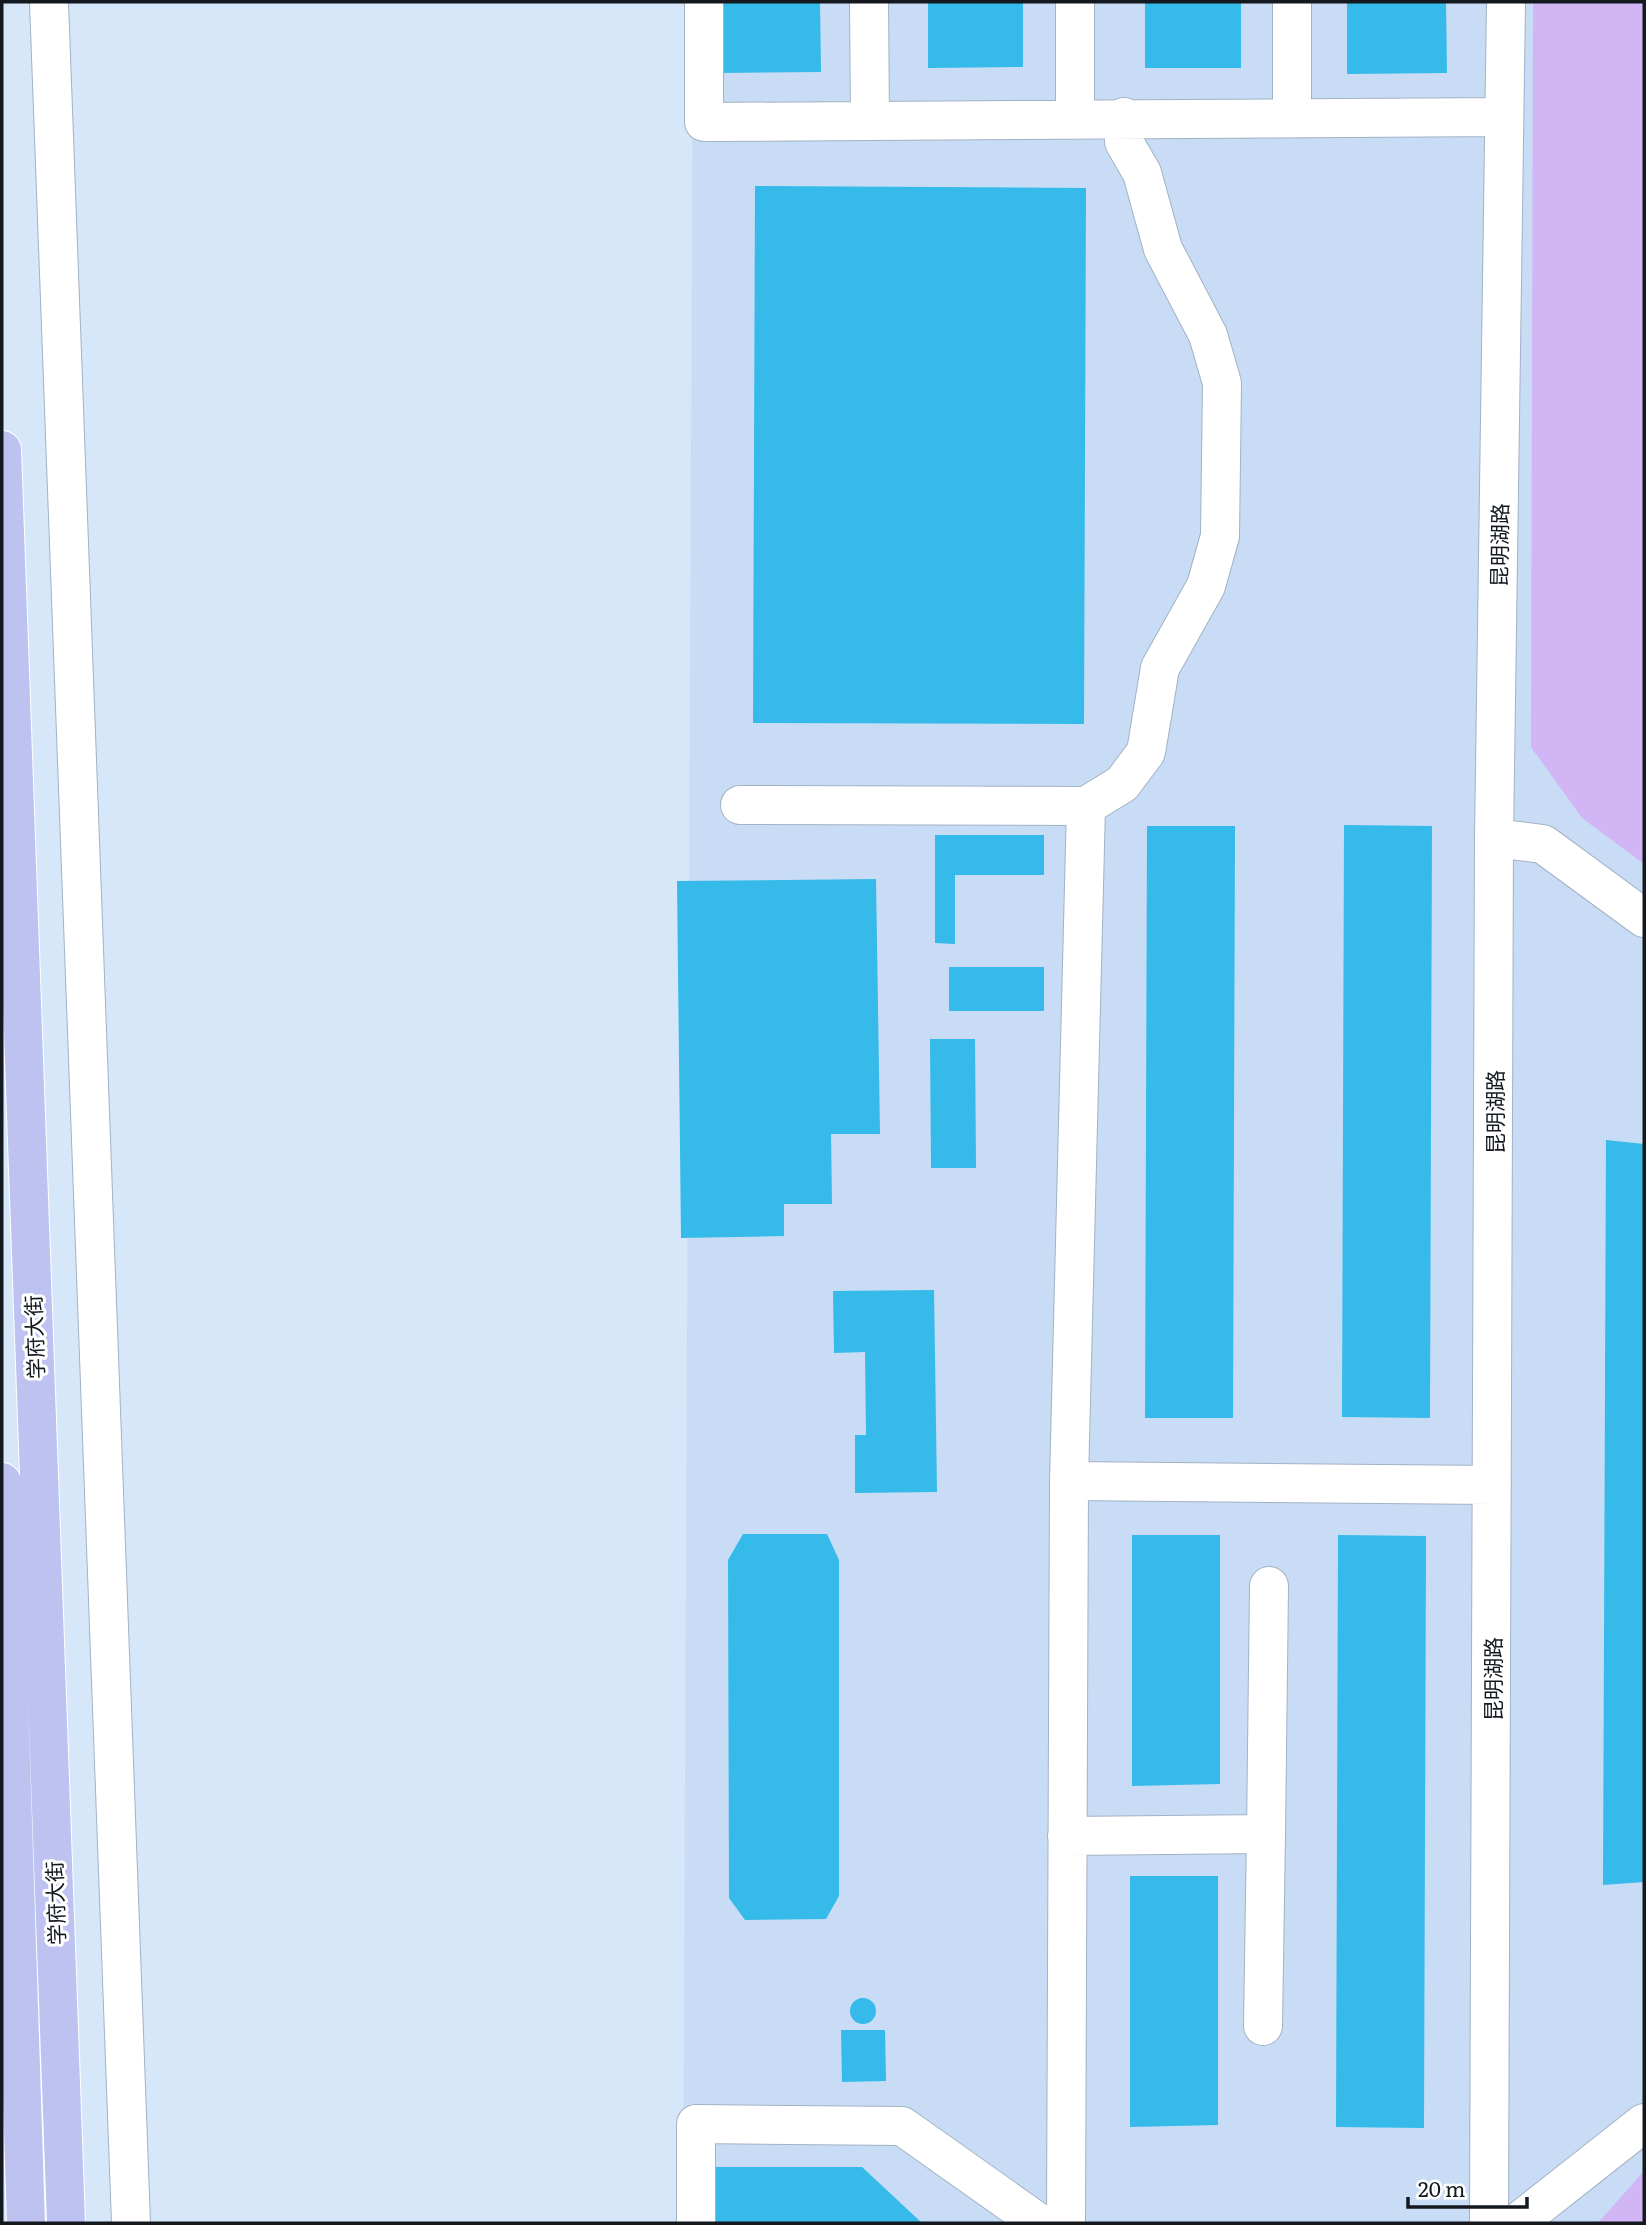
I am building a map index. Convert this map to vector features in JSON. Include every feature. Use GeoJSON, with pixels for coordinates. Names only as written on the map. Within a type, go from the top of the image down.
{"type":"FeatureCollection","features":[{"type":"Feature","properties":{"kind":"main road","name":"学府大街"},"geometry":{"type":"LineString","coordinates":[[2,450],[66,2223]]}},
{"type":"Feature","properties":{"kind":"main road","name":"学府大街"},"geometry":{"type":"LineString","coordinates":[[2,1482],[26,2223]]}},
{"type":"Feature","properties":{"kind":"street"},"geometry":{"type":"LineString","coordinates":[[49,2],[131,2223]]}},
{"type":"Feature","properties":{"kind":"street"},"geometry":{"type":"LineString","coordinates":[[704,2],[704,122],[1075,117],[1504,117]]}},
{"type":"Feature","properties":{"kind":"street"},"geometry":{"type":"LineString","coordinates":[[869,2],[870,121]]}},
{"type":"Feature","properties":{"kind":"street"},"geometry":{"type":"LineString","coordinates":[[1074,2],[1075,117]]}},
{"type":"Feature","properties":{"kind":"street"},"geometry":{"type":"LineString","coordinates":[[1292,2],[1292,117]]}},
{"type":"Feature","properties":{"kind":"street","name":"昆明湖路"},"geometry":{"type":"LineString","coordinates":[[1489,2223],[1494,838],[1506,2]]}},
{"type":"Feature","properties":{"kind":"street"},"geometry":{"type":"LineString","coordinates":[[740,804],[1086,806],[1122,784],[1146,752],[1160,668],[1206,586],[1220,536],[1222,383],[1208,335],[1163,249],[1142,173],[1124,142],[1124,117]]}},
{"type":"Feature","properties":{"kind":"street"},"geometry":{"type":"LineString","coordinates":[[1066,2223],[1069,1481],[1086,806]]}},
{"type":"Feature","properties":{"kind":"street"},"geometry":{"type":"LineString","coordinates":[[1494,838],[1544,844],[1644,918]]}},
{"type":"Feature","properties":{"kind":"street"},"geometry":{"type":"LineString","coordinates":[[1069,1481],[1492,1485]]}},
{"type":"Feature","properties":{"kind":"street"},"geometry":{"type":"LineString","coordinates":[[1264,2026],[1269,1586]]}},
{"type":"Feature","properties":{"kind":"street"},"geometry":{"type":"LineString","coordinates":[[1067,1836],[1266,1834]]}},
{"type":"Feature","properties":{"kind":"street"},"geometry":{"type":"LineString","coordinates":[[1517,2223],[1644,2123]]}},
{"type":"Feature","properties":{"kind":"street"},"geometry":{"type":"LineString","coordinates":[[696,2223],[696,2124],[902,2126],[1039,2223]]}},
{"type":"Feature","properties":{"kind":"shaded area"},"geometry":{"type":"Polygon","coordinates":[[[693,2],[1644,2],[1644,2223],[683,2223],[693,2]]]}},
{"type":"Feature","properties":{"kind":"shaded area"},"geometry":{"type":"Polygon","coordinates":[[[1533,2],[1644,2],[1644,864],[1582,818],[1531,747],[1533,2]]]}},
{"type":"Feature","properties":{"kind":"shaded area"},"geometry":{"type":"Polygon","coordinates":[[[1644,2171],[1644,2223],[1598,2223],[1644,2171]]]}},
{"type":"Feature","properties":{"kind":"building"},"geometry":{"type":"Polygon","coordinates":[[[721,2],[820,2],[821,72],[722,73],[721,2]]]}},
{"type":"Feature","properties":{"kind":"building"},"geometry":{"type":"Polygon","coordinates":[[[928,2],[1023,2],[1023,67],[928,68],[928,2]]]}},
{"type":"Feature","properties":{"kind":"building"},"geometry":{"type":"Polygon","coordinates":[[[1145,2],[1241,2],[1241,68],[1145,68],[1145,2]]]}},
{"type":"Feature","properties":{"kind":"building"},"geometry":{"type":"Polygon","coordinates":[[[1347,2],[1446,2],[1447,73],[1347,74],[1347,2]]]}},
{"type":"Feature","properties":{"kind":"building"},"geometry":{"type":"Polygon","coordinates":[[[755,186],[1086,188],[1084,724],[753,723],[755,186]]]}},
{"type":"Feature","properties":{"kind":"building"},"geometry":{"type":"Polygon","coordinates":[[[1344,825],[1432,826],[1430,1418],[1342,1417],[1344,825]]]}},
{"type":"Feature","properties":{"kind":"building"},"geometry":{"type":"Polygon","coordinates":[[[1147,826],[1235,826],[1233,1418],[1145,1418],[1147,826]]]}},
{"type":"Feature","properties":{"kind":"building"},"geometry":{"type":"Polygon","coordinates":[[[935,835],[1044,835],[1044,875],[955,875],[955,944],[935,943],[935,835]]]}},
{"type":"Feature","properties":{"kind":"building"},"geometry":{"type":"Polygon","coordinates":[[[876,879],[880,1134],[831,1134],[832,1204],[784,1204],[784,1236],[681,1238],[677,881],[876,879]]]}},
{"type":"Feature","properties":{"kind":"building"},"geometry":{"type":"Polygon","coordinates":[[[949,967],[1044,967],[1044,1011],[949,1011],[949,967]]]}},
{"type":"Feature","properties":{"kind":"building"},"geometry":{"type":"Polygon","coordinates":[[[930,1039],[975,1039],[976,1168],[931,1168],[930,1039]]]}},
{"type":"Feature","properties":{"kind":"building"},"geometry":{"type":"Polygon","coordinates":[[[1606,1140],[1644,1144],[1644,1882],[1603,1885],[1606,1140]]]}},
{"type":"Feature","properties":{"kind":"building"},"geometry":{"type":"Polygon","coordinates":[[[934,1290],[937,1492],[855,1493],[855,1435],[866,1435],[865,1352],[834,1353],[833,1291],[934,1290]]]}},
{"type":"Feature","properties":{"kind":"building"},"geometry":{"type":"Polygon","coordinates":[[[743,1534],[827,1534],[839,1560],[839,1896],[826,1919],[745,1920],[729,1898],[728,1560],[743,1534]]]}},
{"type":"Feature","properties":{"kind":"building"},"geometry":{"type":"Polygon","coordinates":[[[1132,1535],[1220,1535],[1220,1784],[1132,1786],[1132,1535]]]}},
{"type":"Feature","properties":{"kind":"building"},"geometry":{"type":"Polygon","coordinates":[[[1338,1535],[1426,1536],[1424,2128],[1336,2127],[1338,1535]]]}},
{"type":"Feature","properties":{"kind":"building"},"geometry":{"type":"Polygon","coordinates":[[[1130,1876],[1218,1876],[1218,2125],[1130,2127],[1130,1876]]]}},
{"type":"Feature","properties":{"kind":"building"},"geometry":{"type":"Polygon","coordinates":[[[863,1998],[872,2002],[876,2011],[872,2020],[863,2024],[854,2020],[850,2011],[854,2002],[863,1998]]]}},
{"type":"Feature","properties":{"kind":"building"},"geometry":{"type":"Polygon","coordinates":[[[841,2030],[885,2030],[886,2081],[842,2082],[841,2030]]]}},
{"type":"Feature","properties":{"kind":"building"},"geometry":{"type":"Polygon","coordinates":[[[716,2167],[862,2167],[922,2223],[715,2223],[716,2167]]]}}]}
